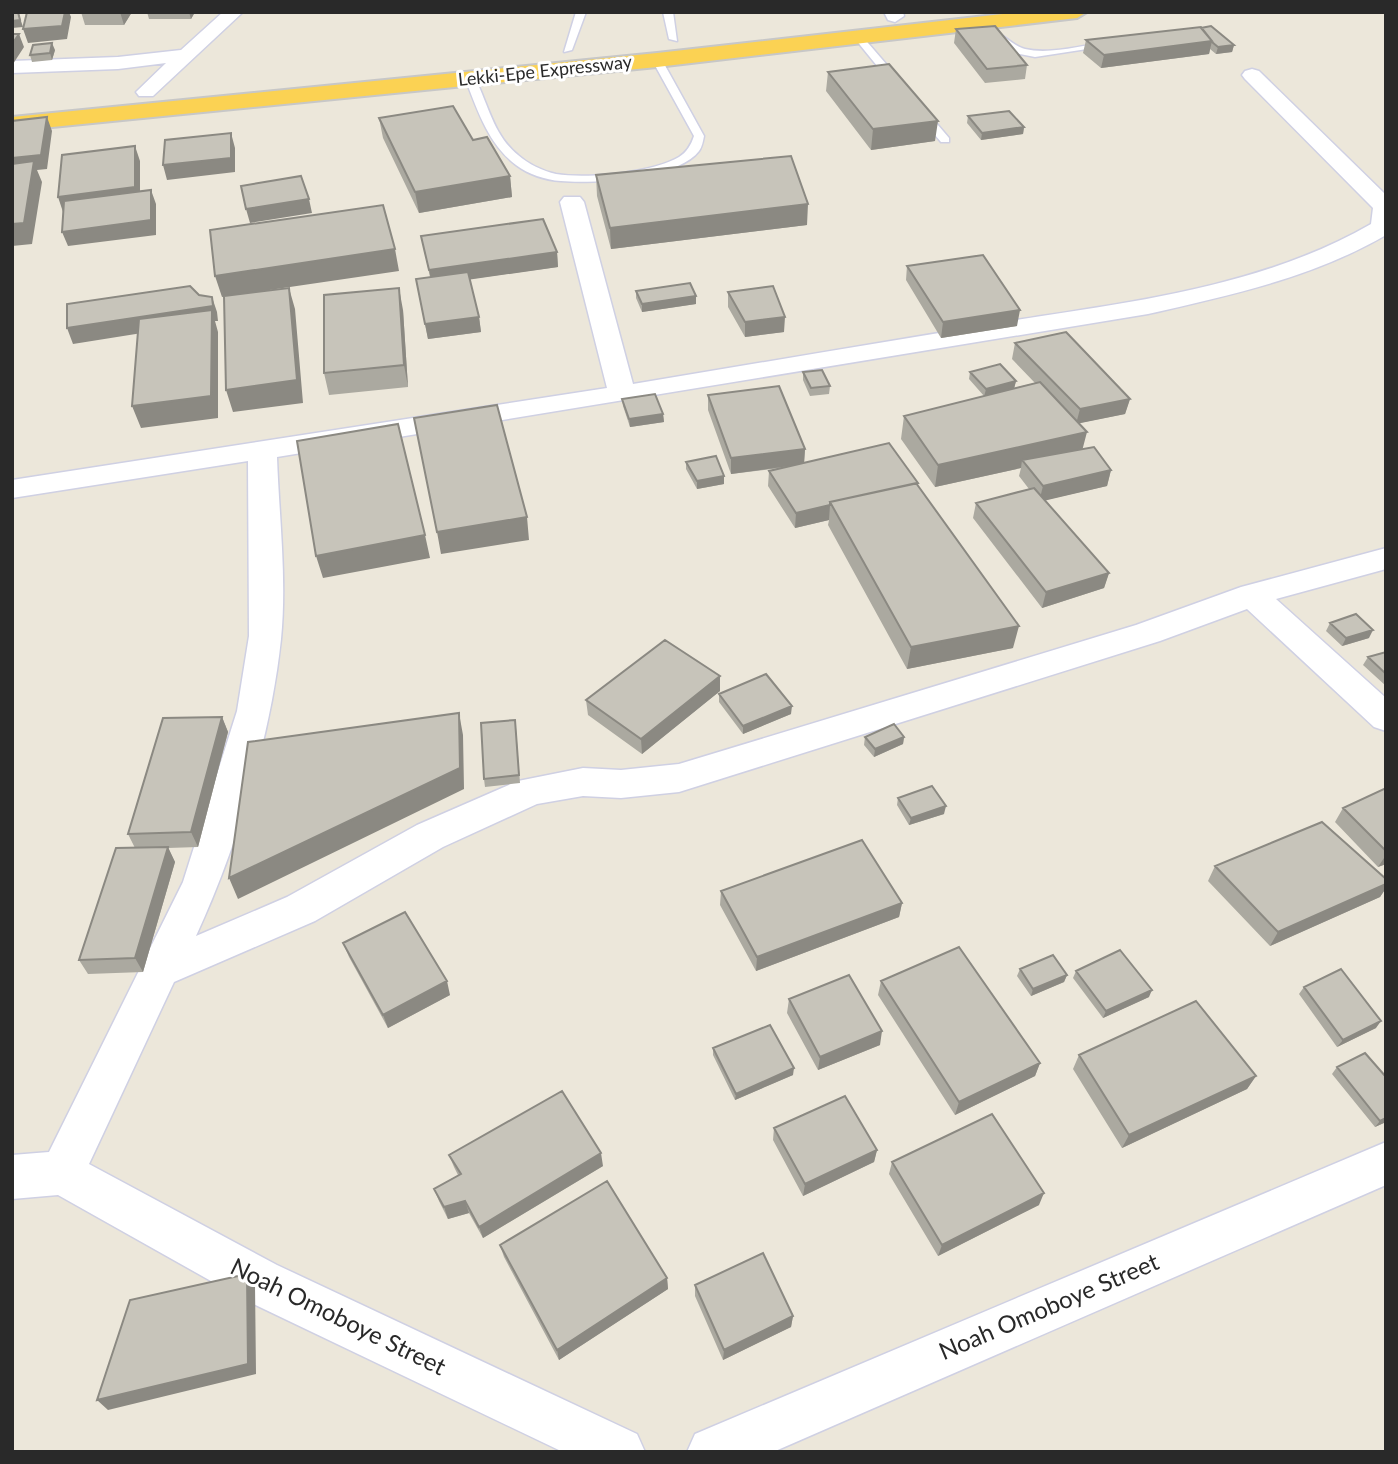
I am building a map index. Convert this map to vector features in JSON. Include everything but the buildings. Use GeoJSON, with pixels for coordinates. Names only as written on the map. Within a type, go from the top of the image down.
{"type":"FeatureCollection","features":[{"type":"Feature","properties":{"kind":"highway","name":"Lekki-Epe Expressway"},"geometry":{"type":"LineString","coordinates":[[12,105],[921,12]]}},
{"type":"Feature","properties":{"kind":"highway","name":"Lekki-Epe Expressway"},"geometry":{"type":"LineString","coordinates":[[12,124],[657,60],[1077,12]]}},
{"type":"Feature","properties":{"kind":"street"},"geometry":{"type":"LineString","coordinates":[[146,92],[234,12]]}},
{"type":"Feature","properties":{"kind":"street"},"geometry":{"type":"LineString","coordinates":[[12,67],[118,63],[187,55]]}},
{"type":"Feature","properties":{"kind":"street"},"geometry":{"type":"LineString","coordinates":[[12,489],[622,394],[1161,303],[1262,280],[1343,250],[1382,227],[1385,207],[1252,75]]}},
{"type":"Feature","properties":{"kind":"street"},"geometry":{"type":"LineString","coordinates":[[572,202],[622,394]]}},
{"type":"Feature","properties":{"kind":"street"},"geometry":{"type":"LineString","coordinates":[[12,1177],[62,1173],[202,882],[254,711],[265,636],[267,567],[262,449]]}},
{"type":"Feature","properties":{"kind":"street"},"geometry":{"type":"LineString","coordinates":[[159,970],[300,909],[430,836],[531,791],[583,782],[621,784],[679,778],[1148,633],[1252,595],[1386,558]]}},
{"type":"Feature","properties":{"kind":"street"},"geometry":{"type":"LineString","coordinates":[[1252,595],[1386,718]]}},
{"type":"Feature","properties":{"kind":"street","name":"Noah Omoboye Street"},"geometry":{"type":"LineString","coordinates":[[713,1452],[1386,1163]]}},
{"type":"Feature","properties":{"kind":"street","name":"Noah Omoboye Street"},"geometry":{"type":"LineString","coordinates":[[62,1173],[260,1282],[618,1452]]}},
{"type":"Feature","properties":{"kind":"lane"},"geometry":{"type":"LineString","coordinates":[[567,50],[581,12]]}},
{"type":"Feature","properties":{"kind":"lane"},"geometry":{"type":"LineString","coordinates":[[668,12],[674,39]]}},
{"type":"Feature","properties":{"kind":"lane"},"geometry":{"type":"LineString","coordinates":[[980,25],[1018,51],[1035,54],[1123,43]]}},
{"type":"Feature","properties":{"kind":"lane"},"geometry":{"type":"LineString","coordinates":[[859,38],[902,89]]}},
{"type":"Feature","properties":{"kind":"lane"},"geometry":{"type":"LineString","coordinates":[[470,78],[489,125],[505,149],[537,171],[561,178],[653,170],[681,162],[695,154],[699,146],[699,136],[657,60]]}},
{"type":"Feature","properties":{"kind":"lane"},"geometry":{"type":"LineString","coordinates":[[911,99],[945,140]]}}]}
